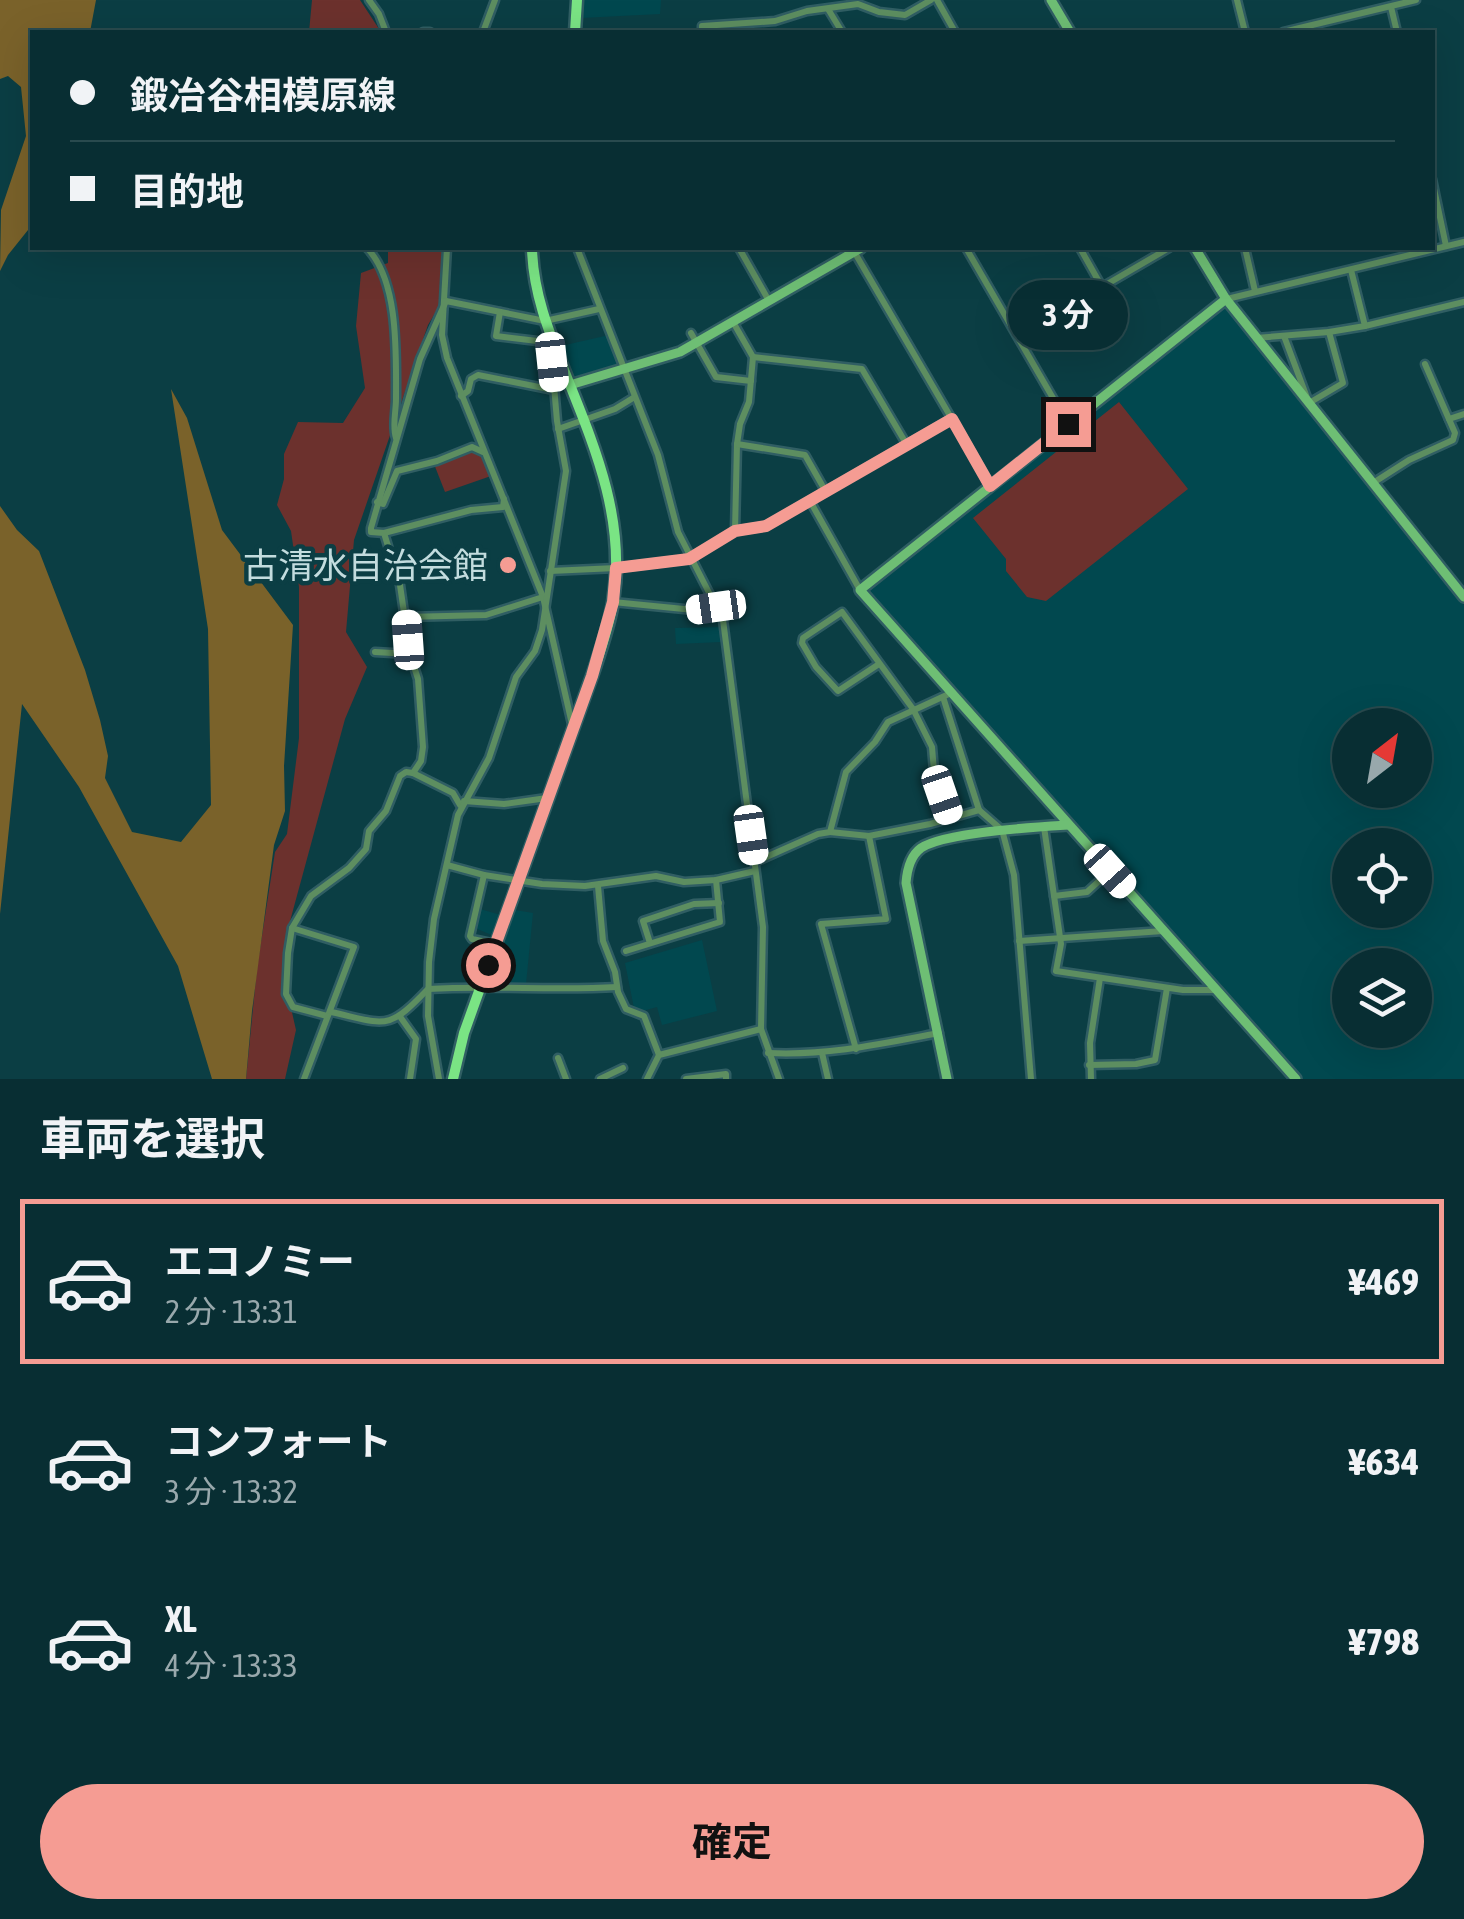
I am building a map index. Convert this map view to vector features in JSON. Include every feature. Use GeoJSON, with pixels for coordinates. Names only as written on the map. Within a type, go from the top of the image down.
{"type":"FeatureCollection","features":[{"type":"Feature","properties":{"kind":"main road"},"geometry":{"type":"LineString","coordinates":[[575,30],[578,0]]}},
{"type":"Feature","properties":{"kind":"main road"},"geometry":{"type":"LineString","coordinates":[[452,1079],[461,1043],[605,636],[613,602],[616,568],[611,501],[545,321],[532,250]]}},
{"type":"Feature","properties":{"kind":"street"},"geometry":{"type":"LineString","coordinates":[[369,0],[385,30]]}},
{"type":"Feature","properties":{"kind":"street"},"geometry":{"type":"LineString","coordinates":[[484,30],[494,0]]}},
{"type":"Feature","properties":{"kind":"street"},"geometry":{"type":"LineString","coordinates":[[702,30],[702,26],[775,21],[863,4],[879,12],[906,15],[934,0],[954,30]]}},
{"type":"Feature","properties":{"kind":"street"},"geometry":{"type":"LineString","coordinates":[[1051,0],[1069,30]]}},
{"type":"Feature","properties":{"kind":"street"},"geometry":{"type":"LineString","coordinates":[[1237,0],[1244,30]]}},
{"type":"Feature","properties":{"kind":"street"},"geometry":{"type":"LineString","coordinates":[[1292,30],[1416,0]]}},
{"type":"Feature","properties":{"kind":"street"},"geometry":{"type":"LineString","coordinates":[[1391,6],[1397,30]]}},
{"type":"Feature","properties":{"kind":"street"},"geometry":{"type":"LineString","coordinates":[[828,9],[841,30]]}},
{"type":"Feature","properties":{"kind":"street"},"geometry":{"type":"LineString","coordinates":[[1435,194],[1446,246]]}},
{"type":"Feature","properties":{"kind":"street"},"geometry":{"type":"LineString","coordinates":[[1435,249],[1464,242]]}},
{"type":"Feature","properties":{"kind":"street"},"geometry":{"type":"LineString","coordinates":[[369,250],[386,274],[396,368],[393,427],[397,439]]}},
{"type":"Feature","properties":{"kind":"street"},"geometry":{"type":"LineString","coordinates":[[448,250],[442,335],[453,378],[545,596]]}},
{"type":"Feature","properties":{"kind":"street"},"geometry":{"type":"LineString","coordinates":[[578,250],[658,455],[676,528],[724,620],[764,944],[761,1030],[779,1079]]}},
{"type":"Feature","properties":{"kind":"street"},"geometry":{"type":"LineString","coordinates":[[739,250],[769,301]]}},
{"type":"Feature","properties":{"kind":"street"},"geometry":{"type":"LineString","coordinates":[[570,384],[680,352],[694,338],[733,322],[854,250]]}},
{"type":"Feature","properties":{"kind":"street"},"geometry":{"type":"LineString","coordinates":[[857,250],[990,486]]}},
{"type":"Feature","properties":{"kind":"street"},"geometry":{"type":"LineString","coordinates":[[967,250],[1068,424]]}},
{"type":"Feature","properties":{"kind":"street"},"geometry":{"type":"LineString","coordinates":[[1081,250],[1102,287]]}},
{"type":"Feature","properties":{"kind":"street"},"geometry":{"type":"LineString","coordinates":[[1018,336],[1166,250]]}},
{"type":"Feature","properties":{"kind":"street"},"geometry":{"type":"LineString","coordinates":[[1196,250],[1226,300],[1464,596]]}},
{"type":"Feature","properties":{"kind":"street"},"geometry":{"type":"LineString","coordinates":[[1245,250],[1255,291]]}},
{"type":"Feature","properties":{"kind":"street"},"geometry":{"type":"LineString","coordinates":[[860,590],[1226,300],[1430,250]]}},
{"type":"Feature","properties":{"kind":"street"},"geometry":{"type":"LineString","coordinates":[[1351,270],[1365,326]]}},
{"type":"Feature","properties":{"kind":"street"},"geometry":{"type":"LineString","coordinates":[[446,301],[420,359],[371,532],[384,533],[502,506],[504,496]]}},
{"type":"Feature","properties":{"kind":"street"},"geometry":{"type":"LineString","coordinates":[[446,301],[545,321],[600,309]]}},
{"type":"Feature","properties":{"kind":"street"},"geometry":{"type":"LineString","coordinates":[[1256,338],[1365,326],[1464,302]]}},
{"type":"Feature","properties":{"kind":"street"},"geometry":{"type":"LineString","coordinates":[[500,312],[496,336],[555,347],[554,390],[566,471],[545,596],[573,730]]}},
{"type":"Feature","properties":{"kind":"street"},"geometry":{"type":"LineString","coordinates":[[733,322],[753,357],[737,444],[735,531]]}},
{"type":"Feature","properties":{"kind":"street"},"geometry":{"type":"LineString","coordinates":[[1309,403],[1343,383],[1329,332]]}},
{"type":"Feature","properties":{"kind":"street"},"geometry":{"type":"LineString","coordinates":[[1284,336],[1309,403]]}},
{"type":"Feature","properties":{"kind":"street"},"geometry":{"type":"LineString","coordinates":[[694,338],[716,376],[751,381]]}},
{"type":"Feature","properties":{"kind":"street"},"geometry":{"type":"LineString","coordinates":[[753,357],[862,369],[908,446]]}},
{"type":"Feature","properties":{"kind":"street"},"geometry":{"type":"LineString","coordinates":[[1373,483],[1452,440],[1456,433],[1425,364]]}},
{"type":"Feature","properties":{"kind":"street"},"geometry":{"type":"LineString","coordinates":[[461,396],[468,391],[471,378],[478,375],[554,390]]}},
{"type":"Feature","properties":{"kind":"street"},"geometry":{"type":"LineString","coordinates":[[558,429],[615,409],[633,398]]}},
{"type":"Feature","properties":{"kind":"street"},"geometry":{"type":"LineString","coordinates":[[1449,420],[1464,414]]}},
{"type":"Feature","properties":{"kind":"street"},"geometry":{"type":"LineString","coordinates":[[550,571],[689,559],[735,531],[766,526],[952,419]]}},
{"type":"Feature","properties":{"kind":"street"},"geometry":{"type":"LineString","coordinates":[[737,444],[806,454],[826,492]]}},
{"type":"Feature","properties":{"kind":"street"},"geometry":{"type":"LineString","coordinates":[[377,502],[382,504],[397,471],[437,461],[472,446],[484,453]]}},
{"type":"Feature","properties":{"kind":"street"},"geometry":{"type":"LineString","coordinates":[[810,501],[860,590],[947,695],[1296,1079]]}},
{"type":"Feature","properties":{"kind":"street"},"geometry":{"type":"LineString","coordinates":[[384,533],[400,586],[410,654],[418,679],[423,736],[420,762],[413,773]]}},
{"type":"Feature","properties":{"kind":"street"},"geometry":{"type":"LineString","coordinates":[[406,618],[477,616],[545,596]]}},
{"type":"Feature","properties":{"kind":"street"},"geometry":{"type":"LineString","coordinates":[[613,602],[694,610],[716,607]]}},
{"type":"Feature","properties":{"kind":"street"},"geometry":{"type":"LineString","coordinates":[[438,1079],[428,989],[434,919],[462,804],[489,758],[518,673],[538,644],[546,608]]}},
{"type":"Feature","properties":{"kind":"street"},"geometry":{"type":"LineString","coordinates":[[879,664],[838,691],[816,667],[803,638],[842,612],[913,710],[932,747],[934,771],[950,818]]}},
{"type":"Feature","properties":{"kind":"street"},"geometry":{"type":"LineString","coordinates":[[375,652],[410,654]]}},
{"type":"Feature","properties":{"kind":"street"},"geometry":{"type":"LineString","coordinates":[[830,832],[846,772],[888,722],[947,695]]}},
{"type":"Feature","properties":{"kind":"street"},"geometry":{"type":"LineString","coordinates":[[947,695],[979,810],[1002,830],[1014,875],[1031,1079]]}},
{"type":"Feature","properties":{"kind":"street"},"geometry":{"type":"LineString","coordinates":[[462,804],[453,792],[413,773],[400,776],[390,805],[369,831],[366,849],[311,896],[292,928],[286,994],[294,1007],[389,1023],[401,1018],[428,989],[617,988]]}},
{"type":"Feature","properties":{"kind":"street"},"geometry":{"type":"LineString","coordinates":[[462,804],[548,798]]}},
{"type":"Feature","properties":{"kind":"street"},"geometry":{"type":"LineString","coordinates":[[447,865],[542,884],[598,886],[656,876],[684,882],[716,880],[755,866],[818,834],[869,836],[979,810]]}},
{"type":"Feature","properties":{"kind":"street"},"geometry":{"type":"LineString","coordinates":[[947,1079],[906,883],[910,862],[922,848],[935,842],[1002,830],[1068,825]]}},
{"type":"Feature","properties":{"kind":"street"},"geometry":{"type":"LineString","coordinates":[[1044,827],[1060,938],[1056,971],[1167,988],[1216,990]]}},
{"type":"Feature","properties":{"kind":"street"},"geometry":{"type":"LineString","coordinates":[[856,1049],[821,924],[886,919],[869,836]]}},
{"type":"Feature","properties":{"kind":"street"},"geometry":{"type":"LineString","coordinates":[[1054,896],[1087,892],[1110,871]]}},
{"type":"Feature","properties":{"kind":"street"},"geometry":{"type":"LineString","coordinates":[[484,875],[470,936],[496,944]]}},
{"type":"Feature","properties":{"kind":"street"},"geometry":{"type":"LineString","coordinates":[[626,950],[720,922],[716,880]]}},
{"type":"Feature","properties":{"kind":"street"},"geometry":{"type":"LineString","coordinates":[[598,886],[603,941],[617,988],[626,1009],[644,1016],[658,1054],[647,1079]]}},
{"type":"Feature","properties":{"kind":"street"},"geometry":{"type":"LineString","coordinates":[[650,943],[643,922],[694,904],[719,902]]}},
{"type":"Feature","properties":{"kind":"street"},"geometry":{"type":"LineString","coordinates":[[292,928],[354,947],[304,1079]]}},
{"type":"Feature","properties":{"kind":"street"},"geometry":{"type":"LineString","coordinates":[[1019,941],[1163,931]]}},
{"type":"Feature","properties":{"kind":"street"},"geometry":{"type":"LineString","coordinates":[[1091,1079],[1089,1064],[1100,978]]}},
{"type":"Feature","properties":{"kind":"street"},"geometry":{"type":"LineString","coordinates":[[1089,1064],[1155,1060],[1167,988]]}},
{"type":"Feature","properties":{"kind":"street"},"geometry":{"type":"LineString","coordinates":[[401,1018],[416,1039],[410,1079]]}},
{"type":"Feature","properties":{"kind":"street"},"geometry":{"type":"LineString","coordinates":[[658,1054],[761,1030]]}},
{"type":"Feature","properties":{"kind":"street"},"geometry":{"type":"LineString","coordinates":[[768,1053],[856,1049],[939,1033]]}},
{"type":"Feature","properties":{"kind":"street"},"geometry":{"type":"LineString","coordinates":[[416,1039],[432,1040]]}},
{"type":"Feature","properties":{"kind":"street"},"geometry":{"type":"LineString","coordinates":[[822,1052],[828,1079]]}},
{"type":"Feature","properties":{"kind":"street"},"geometry":{"type":"LineString","coordinates":[[558,1058],[566,1079]]}},
{"type":"Feature","properties":{"kind":"street"},"geometry":{"type":"LineString","coordinates":[[600,1079],[623,1068]]}},
{"type":"Feature","properties":{"kind":"street"},"geometry":{"type":"LineString","coordinates":[[686,1079],[726,1074],[726,1079]]}},
{"type":"Feature","properties":{"kind":"shaded area"},"geometry":{"type":"Polygon","coordinates":[[[0,0],[96,0],[90,30],[30,30],[30,228],[0,271],[1,210],[26,136],[21,87],[8,76],[0,79],[0,0]]]}},
{"type":"Feature","properties":{"kind":"shaded area"},"geometry":{"type":"Polygon","coordinates":[[[312,0],[360,0],[380,30],[309,30],[312,0]]]}},
{"type":"Feature","properties":{"kind":"shaded area"},"geometry":{"type":"Polygon","coordinates":[[[582,0],[661,0],[660,14],[581,18],[582,0]]]}},
{"type":"Feature","properties":{"kind":"shaded area"},"geometry":{"type":"Polygon","coordinates":[[[388,250],[445,250],[443,300],[428,325],[354,540],[346,632],[367,667],[345,719],[286,936],[284,977],[296,1030],[285,1079],[246,1079],[257,968],[275,852],[287,834],[299,738],[299,587],[291,531],[277,505],[284,479],[284,454],[298,422],[343,423],[365,388],[356,326],[361,273],[388,263],[388,250]]]}},
{"type":"Feature","properties":{"kind":"shaded area"},"geometry":{"type":"Polygon","coordinates":[[[1222,308],[1226,308],[1464,605],[1464,1079],[1303,1079],[869,591],[1222,308]]]}},
{"type":"Feature","properties":{"kind":"shaded area"},"geometry":{"type":"Polygon","coordinates":[[[609,335],[619,366],[574,378],[561,346],[609,335]]]}},
{"type":"Feature","properties":{"kind":"shaded area"},"geometry":{"type":"Polygon","coordinates":[[[171,389],[187,418],[222,530],[293,625],[285,811],[274,845],[246,1079],[212,1079],[178,966],[79,787],[22,704],[0,914],[0,506],[39,551],[100,720],[108,756],[105,778],[132,832],[181,842],[211,805],[208,629],[171,389]]]}},
{"type":"Feature","properties":{"kind":"shaded area"},"geometry":{"type":"Polygon","coordinates":[[[1119,402],[1188,489],[1046,601],[1027,597],[1006,571],[1006,559],[973,518],[1119,402]]]}},
{"type":"Feature","properties":{"kind":"shaded area"},"geometry":{"type":"Polygon","coordinates":[[[471,449],[483,457],[491,476],[445,492],[434,464],[471,449]]]}},
{"type":"Feature","properties":{"kind":"shaded area"},"geometry":{"type":"Polygon","coordinates":[[[723,627],[721,642],[676,644],[675,628],[723,627]]]}},
{"type":"Feature","properties":{"kind":"shaded area"},"geometry":{"type":"Polygon","coordinates":[[[480,909],[501,915],[494,936],[475,928],[480,909]]]}},
{"type":"Feature","properties":{"kind":"shaded area"},"geometry":{"type":"Polygon","coordinates":[[[515,910],[533,913],[526,984],[491,983],[515,910]]]}},
{"type":"Feature","properties":{"kind":"shaded area"},"geometry":{"type":"Polygon","coordinates":[[[702,940],[717,1011],[662,1025],[657,1007],[643,1011],[634,1008],[625,963],[702,940]]]}},
{"type":"Feature","properties":{"kind":"place","name":"古清水自治会館"},"geometry":{"type":"Point","coordinates":[508,565]}},
{"type":"Feature","properties":{"kind":"route"},"geometry":{"type":"LineString","coordinates":[[488,965],[605,636],[616,568],[689,559],[735,531],[766,526],[952,419],[990,486],[1068,424]]}}]}
